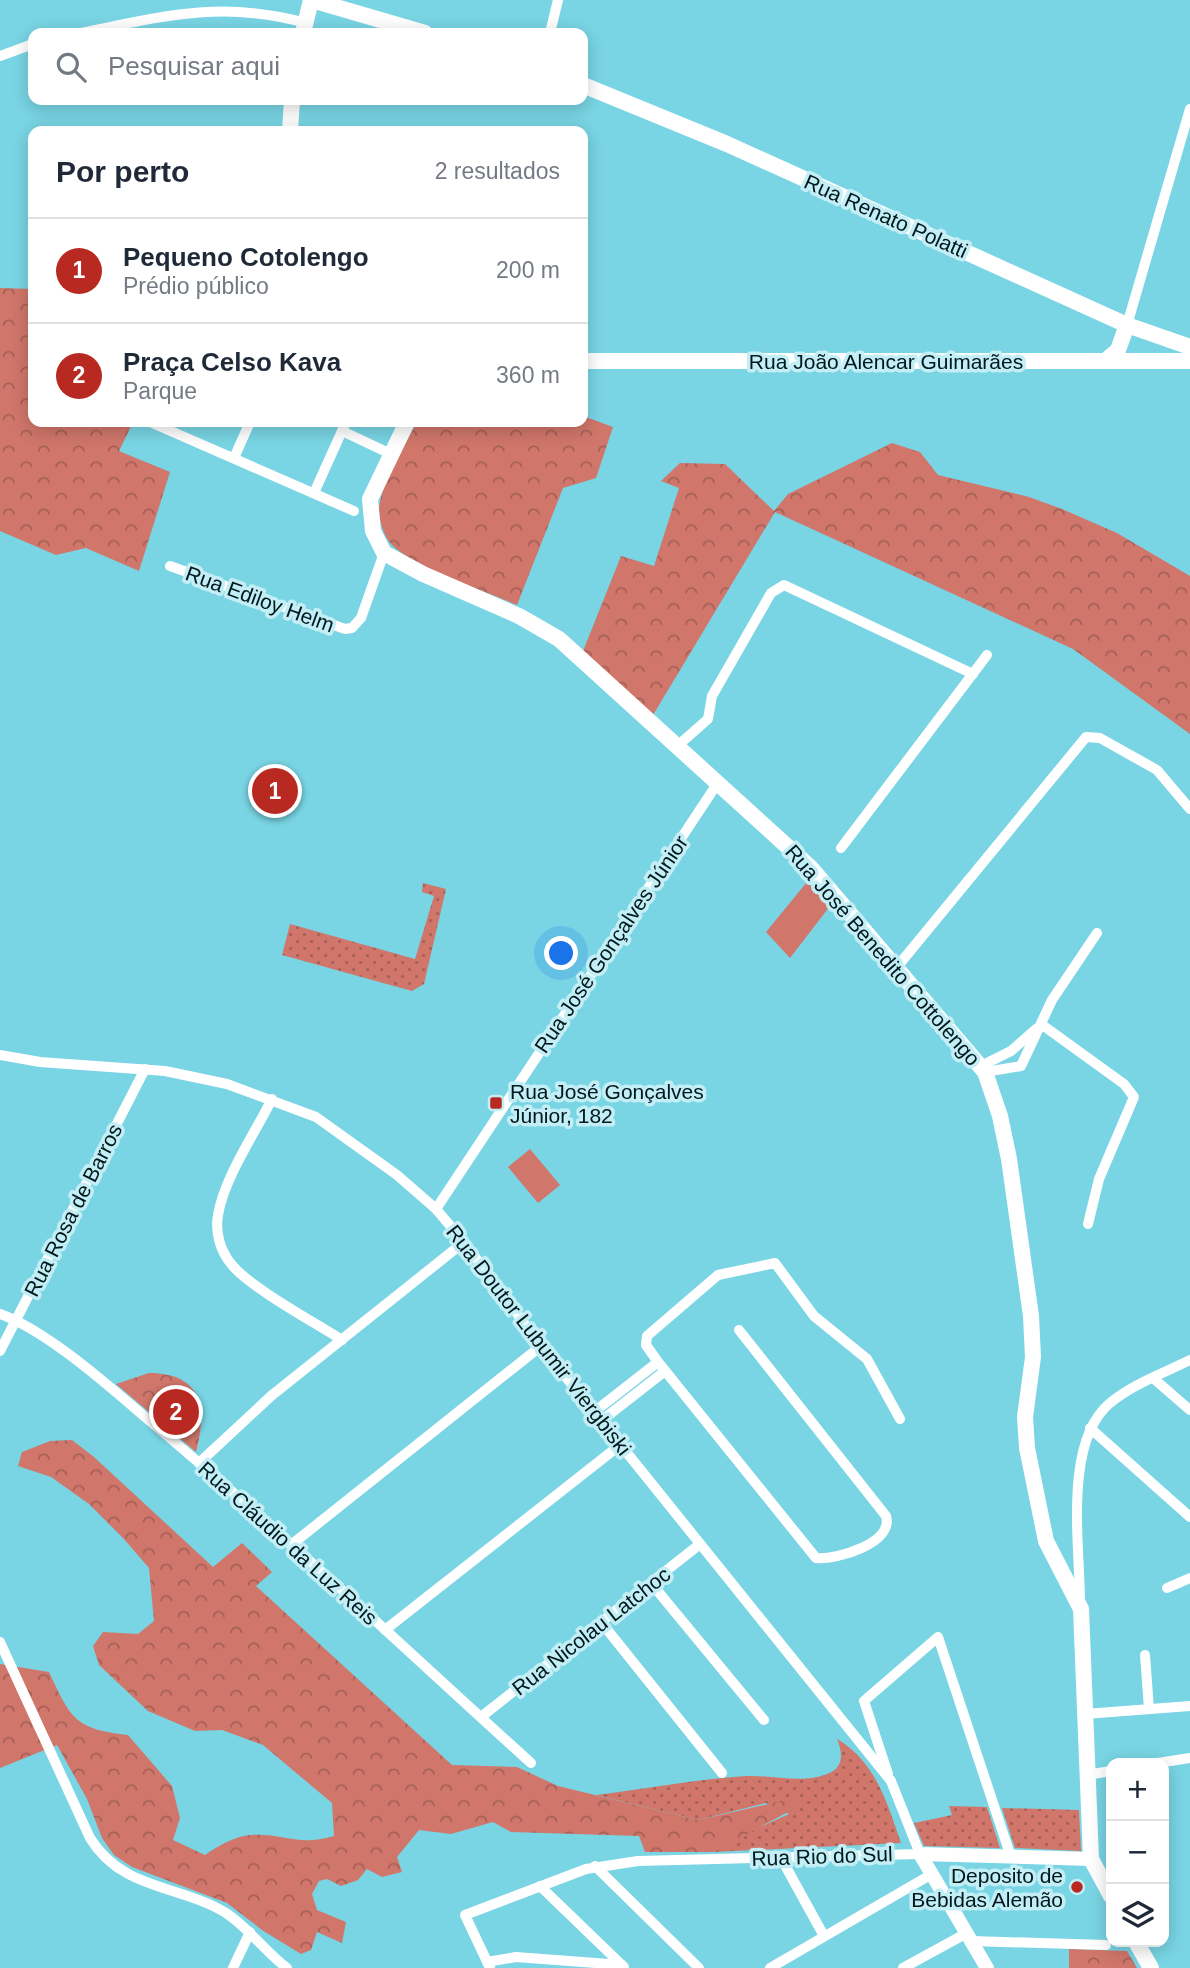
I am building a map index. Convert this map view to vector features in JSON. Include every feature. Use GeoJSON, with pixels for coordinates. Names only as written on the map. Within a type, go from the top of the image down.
{"type":"FeatureCollection","features":[{"type":"Feature","properties":{"kind":"main road"},"geometry":{"type":"LineString","coordinates":[[304,28],[311,0],[408,28]]}},
{"type":"Feature","properties":{"kind":"main road","name":"Rua Renato Polatti"},"geometry":{"type":"LineString","coordinates":[[588,87],[738,149],[1127,324],[1190,347]]}},
{"type":"Feature","properties":{"kind":"main road"},"geometry":{"type":"LineString","coordinates":[[290,126],[292,105]]}},
{"type":"Feature","properties":{"kind":"main road"},"geometry":{"type":"LineString","coordinates":[[1105,361],[1118,350],[1127,324]]}},
{"type":"Feature","properties":{"kind":"main road","name":"Rua João Alencar Guimarães"},"geometry":{"type":"LineString","coordinates":[[588,361],[1190,361]]}},
{"type":"Feature","properties":{"kind":"main road"},"geometry":{"type":"LineString","coordinates":[[384,553],[373,531],[369,507],[404,427]]}},
{"type":"Feature","properties":{"kind":"main road","name":"Rua José Benedito Cottolengo"},"geometry":{"type":"LineString","coordinates":[[384,553],[414,570],[549,632],[811,868],[983,1069],[1005,1138],[1026,1270],[1032,1357],[1025,1433],[1035,1498],[1046,1541],[1080,1609],[1091,1859],[1106,1887]]}},
{"type":"Feature","properties":{"kind":"main road"},"geometry":{"type":"LineString","coordinates":[[1139,1947],[1151,1968]]}},
{"type":"Feature","properties":{"kind":"street"},"geometry":{"type":"LineString","coordinates":[[551,28],[558,0]]}},
{"type":"Feature","properties":{"kind":"street"},"geometry":{"type":"LineString","coordinates":[[106,28],[198,10],[266,5],[304,28]]}},
{"type":"Feature","properties":{"kind":"street"},"geometry":{"type":"LineString","coordinates":[[0,56],[28,46]]}},
{"type":"Feature","properties":{"kind":"street"},"geometry":{"type":"LineString","coordinates":[[1127,324],[1190,109]]}},
{"type":"Feature","properties":{"kind":"street"},"geometry":{"type":"LineString","coordinates":[[162,427],[354,511]]}},
{"type":"Feature","properties":{"kind":"street"},"geometry":{"type":"LineString","coordinates":[[234,458],[248,427]]}},
{"type":"Feature","properties":{"kind":"street"},"geometry":{"type":"LineString","coordinates":[[313,493],[344,427]]}},
{"type":"Feature","properties":{"kind":"street"},"geometry":{"type":"LineString","coordinates":[[346,427],[391,454]]}},
{"type":"Feature","properties":{"kind":"street","name":"Rua Ediloy Helm"},"geometry":{"type":"LineString","coordinates":[[170,566],[345,629],[352,628],[361,618],[384,553]]}},
{"type":"Feature","properties":{"kind":"street"},"geometry":{"type":"LineString","coordinates":[[676,748],[708,719],[712,696],[771,593],[784,585],[973,674]]}},
{"type":"Feature","properties":{"kind":"street"},"geometry":{"type":"LineString","coordinates":[[841,848],[987,655]]}},
{"type":"Feature","properties":{"kind":"street"},"geometry":{"type":"LineString","coordinates":[[897,967],[1086,737],[1100,738],[1148,764],[1165,778],[1190,809]]}},
{"type":"Feature","properties":{"kind":"street","name":"Rua José Gonçalves Júnior"},"geometry":{"type":"LineString","coordinates":[[436,1209],[717,784]]}},
{"type":"Feature","properties":{"kind":"street"},"geometry":{"type":"LineString","coordinates":[[983,1069],[1021,1066],[1052,1000],[1097,933]]}},
{"type":"Feature","properties":{"kind":"street"},"geometry":{"type":"LineString","coordinates":[[983,1069],[1020,1045],[1041,1024]]}},
{"type":"Feature","properties":{"kind":"street"},"geometry":{"type":"LineString","coordinates":[[1041,1024],[1125,1084],[1134,1097],[1099,1179],[1088,1224]]}},
{"type":"Feature","properties":{"kind":"street","name":"Rua Doutor Lubumir Viergbiski"},"geometry":{"type":"LineString","coordinates":[[1,1058],[145,1069],[203,1078],[272,1099],[331,1125],[397,1175],[436,1209],[464,1242],[541,1346],[891,1781],[920,1854]]}},
{"type":"Feature","properties":{"kind":"street","name":"Rua Rosa de Barros"},"geometry":{"type":"LineString","coordinates":[[0,1351],[145,1069]]}},
{"type":"Feature","properties":{"kind":"street"},"geometry":{"type":"LineString","coordinates":[[272,1099],[222,1199],[217,1222],[219,1241],[225,1254],[241,1274],[342,1340]]}},
{"type":"Feature","properties":{"kind":"street"},"geometry":{"type":"LineString","coordinates":[[200,1463],[256,1410],[464,1242]]}},
{"type":"Feature","properties":{"kind":"street"},"geometry":{"type":"LineString","coordinates":[[739,1330],[884,1511],[887,1529],[878,1540],[821,1559],[812,1555],[661,1367],[646,1345],[648,1336],[712,1279],[775,1263],[814,1316],[848,1340],[867,1359],[900,1419]]}},
{"type":"Feature","properties":{"kind":"street","name":"Rua Cláudio da Luz Reis"},"geometry":{"type":"LineString","coordinates":[[0,1314],[16,1320],[105,1384],[200,1463],[531,1763]]}},
{"type":"Feature","properties":{"kind":"street"},"geometry":{"type":"LineString","coordinates":[[291,1545],[541,1346]]}},
{"type":"Feature","properties":{"kind":"street"},"geometry":{"type":"LineString","coordinates":[[1080,1609],[1079,1469],[1082,1447],[1090,1428],[1110,1403],[1190,1360]]}},
{"type":"Feature","properties":{"kind":"street"},"geometry":{"type":"LineString","coordinates":[[594,1412],[661,1367]]}},
{"type":"Feature","properties":{"kind":"street"},"geometry":{"type":"LineString","coordinates":[[601,1421],[661,1367]]}},
{"type":"Feature","properties":{"kind":"street"},"geometry":{"type":"LineString","coordinates":[[1153,1378],[1190,1410]]}},
{"type":"Feature","properties":{"kind":"street"},"geometry":{"type":"LineString","coordinates":[[1090,1428],[1190,1517]]}},
{"type":"Feature","properties":{"kind":"street"},"geometry":{"type":"LineString","coordinates":[[385,1630],[620,1445]]}},
{"type":"Feature","properties":{"kind":"street","name":"Rua Nicolau Latchoc"},"geometry":{"type":"LineString","coordinates":[[481,1717],[700,1544]]}},
{"type":"Feature","properties":{"kind":"street"},"geometry":{"type":"LineString","coordinates":[[1167,1588],[1190,1578]]}},
{"type":"Feature","properties":{"kind":"street"},"geometry":{"type":"LineString","coordinates":[[651,1583],[764,1720]]}},
{"type":"Feature","properties":{"kind":"street"},"geometry":{"type":"LineString","coordinates":[[601,1622],[722,1773]]}},
{"type":"Feature","properties":{"kind":"street"},"geometry":{"type":"LineString","coordinates":[[891,1781],[864,1701],[938,1637],[1011,1857]]}},
{"type":"Feature","properties":{"kind":"street"},"geometry":{"type":"LineString","coordinates":[[0,1642],[90,1838],[104,1858],[122,1872],[223,1911],[250,1932],[287,1968]]}},
{"type":"Feature","properties":{"kind":"street"},"geometry":{"type":"LineString","coordinates":[[1144,1655],[1149,1709]]}},
{"type":"Feature","properties":{"kind":"street"},"geometry":{"type":"LineString","coordinates":[[1085,1714],[1190,1706]]}},
{"type":"Feature","properties":{"kind":"street"},"geometry":{"type":"LineString","coordinates":[[1169,1761],[1190,1758]]}},
{"type":"Feature","properties":{"kind":"street"},"geometry":{"type":"LineString","coordinates":[[1087,1774],[1106,1772]]}},
{"type":"Feature","properties":{"kind":"street"},"geometry":{"type":"LineString","coordinates":[[920,1854],[987,1968]]}},
{"type":"Feature","properties":{"kind":"street","name":"Rua Rio do Sul"},"geometry":{"type":"LineString","coordinates":[[489,1965],[465,1915],[595,1866],[638,1861],[920,1854],[1091,1859]]}},
{"type":"Feature","properties":{"kind":"street"},"geometry":{"type":"LineString","coordinates":[[781,1858],[824,1936]]}},
{"type":"Feature","properties":{"kind":"street"},"geometry":{"type":"LineString","coordinates":[[595,1866],[699,1968]]}},
{"type":"Feature","properties":{"kind":"street"},"geometry":{"type":"LineString","coordinates":[[770,1968],[932,1874]]}},
{"type":"Feature","properties":{"kind":"street"},"geometry":{"type":"LineString","coordinates":[[540,1886],[624,1967]]}},
{"type":"Feature","properties":{"kind":"street"},"geometry":{"type":"LineString","coordinates":[[233,1968],[250,1932]]}},
{"type":"Feature","properties":{"kind":"street"},"geometry":{"type":"LineString","coordinates":[[903,1968],[969,1937],[1106,1945]]}},
{"type":"Feature","properties":{"kind":"street"},"geometry":{"type":"LineString","coordinates":[[489,1965],[516,1957],[624,1967]]}},
{"type":"Feature","properties":{"kind":"green space"},"geometry":{"type":"Polygon","coordinates":[[[0,288],[28,289],[28,427],[131,427],[119,451],[170,472],[139,571],[86,548],[56,555],[0,531],[0,288]]]}},
{"type":"Feature","properties":{"kind":"green space"},"geometry":{"type":"Polygon","coordinates":[[[588,418],[613,427],[596,478],[563,488],[517,605],[417,562],[392,545],[382,529],[379,510],[380,500],[394,465],[414,427],[588,427],[588,418]]]}},
{"type":"Feature","properties":{"kind":"green space"},"geometry":{"type":"Polygon","coordinates":[[[892,443],[920,452],[938,475],[1029,497],[1062,509],[1117,533],[1190,576],[1190,734],[1073,649],[775,512],[653,715],[583,651],[621,556],[654,566],[679,488],[661,481],[680,463],[725,464],[774,511],[788,494],[892,443]]]}},
{"type":"Feature","properties":{"kind":"green space"},"geometry":{"type":"Polygon","coordinates":[[[807,882],[830,906],[790,958],[766,932],[807,882]]]}},
{"type":"Feature","properties":{"kind":"green space"},"geometry":{"type":"Polygon","coordinates":[[[423,883],[446,889],[424,984],[412,991],[282,955],[290,924],[415,959],[434,896],[422,892],[423,883]]]}},
{"type":"Feature","properties":{"kind":"green space"},"geometry":{"type":"Polygon","coordinates":[[[530,1149],[560,1185],[538,1203],[508,1167],[530,1149]]]}},
{"type":"Feature","properties":{"kind":"green space"},"geometry":{"type":"Polygon","coordinates":[[[149,1373],[181,1379],[197,1396],[201,1422],[196,1452],[116,1384],[149,1373]]]}},
{"type":"Feature","properties":{"kind":"green space"},"geometry":{"type":"Polygon","coordinates":[[[72,1440],[213,1567],[242,1543],[272,1572],[256,1586],[452,1765],[517,1767],[558,1786],[698,1820],[795,1798],[799,1806],[714,1852],[645,1852],[639,1836],[511,1832],[493,1822],[451,1834],[419,1830],[397,1857],[402,1872],[382,1877],[367,1869],[358,1880],[341,1886],[327,1879],[319,1881],[312,1894],[317,1910],[346,1922],[342,1943],[317,1932],[311,1950],[301,1954],[262,1930],[227,1903],[132,1867],[114,1855],[102,1838],[87,1799],[57,1745],[0,1768],[0,1664],[49,1672],[63,1701],[77,1719],[96,1729],[128,1735],[172,1786],[180,1818],[173,1840],[205,1855],[227,1842],[245,1836],[263,1835],[310,1840],[334,1836],[332,1803],[263,1745],[222,1730],[195,1731],[148,1711],[99,1665],[93,1646],[103,1632],[138,1634],[154,1621],[149,1568],[89,1504],[51,1477],[18,1466],[22,1452],[50,1441],[72,1440]]]}},
{"type":"Feature","properties":{"kind":"green space"},"geometry":{"type":"Polygon","coordinates":[[[837,1739],[850,1748],[871,1771],[885,1799],[901,1843],[714,1852],[723,1844],[789,1814],[766,1803],[698,1820],[596,1795],[727,1777],[818,1777],[833,1771],[841,1760],[837,1739]]]}},
{"type":"Feature","properties":{"kind":"green space"},"geometry":{"type":"Polygon","coordinates":[[[949,1806],[987,1807],[1000,1848],[924,1846],[914,1823],[952,1815],[949,1806]]]}},
{"type":"Feature","properties":{"kind":"green space"},"geometry":{"type":"Polygon","coordinates":[[[1002,1808],[1079,1810],[1081,1851],[1015,1848],[1002,1808]]]}},
{"type":"Feature","properties":{"kind":"green space"},"geometry":{"type":"Polygon","coordinates":[[[1069,1949],[1127,1951],[1137,1968],[1069,1968],[1069,1949]]]}},
{"type":"Feature","properties":{"kind":"place","name":"Pequeno Cotolengo"},"geometry":{"type":"Point","coordinates":[275,791]}},
{"type":"Feature","properties":{"kind":"place","name":"Rua José Gonçalves Júnior, 182"},"geometry":{"type":"Point","coordinates":[496,1103]}},
{"type":"Feature","properties":{"kind":"place","name":"Praça Celso Kava"},"geometry":{"type":"Point","coordinates":[176,1412]}},
{"type":"Feature","properties":{"kind":"place","name":"Deposito de Bebidas Alemão"},"geometry":{"type":"Point","coordinates":[1077,1887]}}]}
